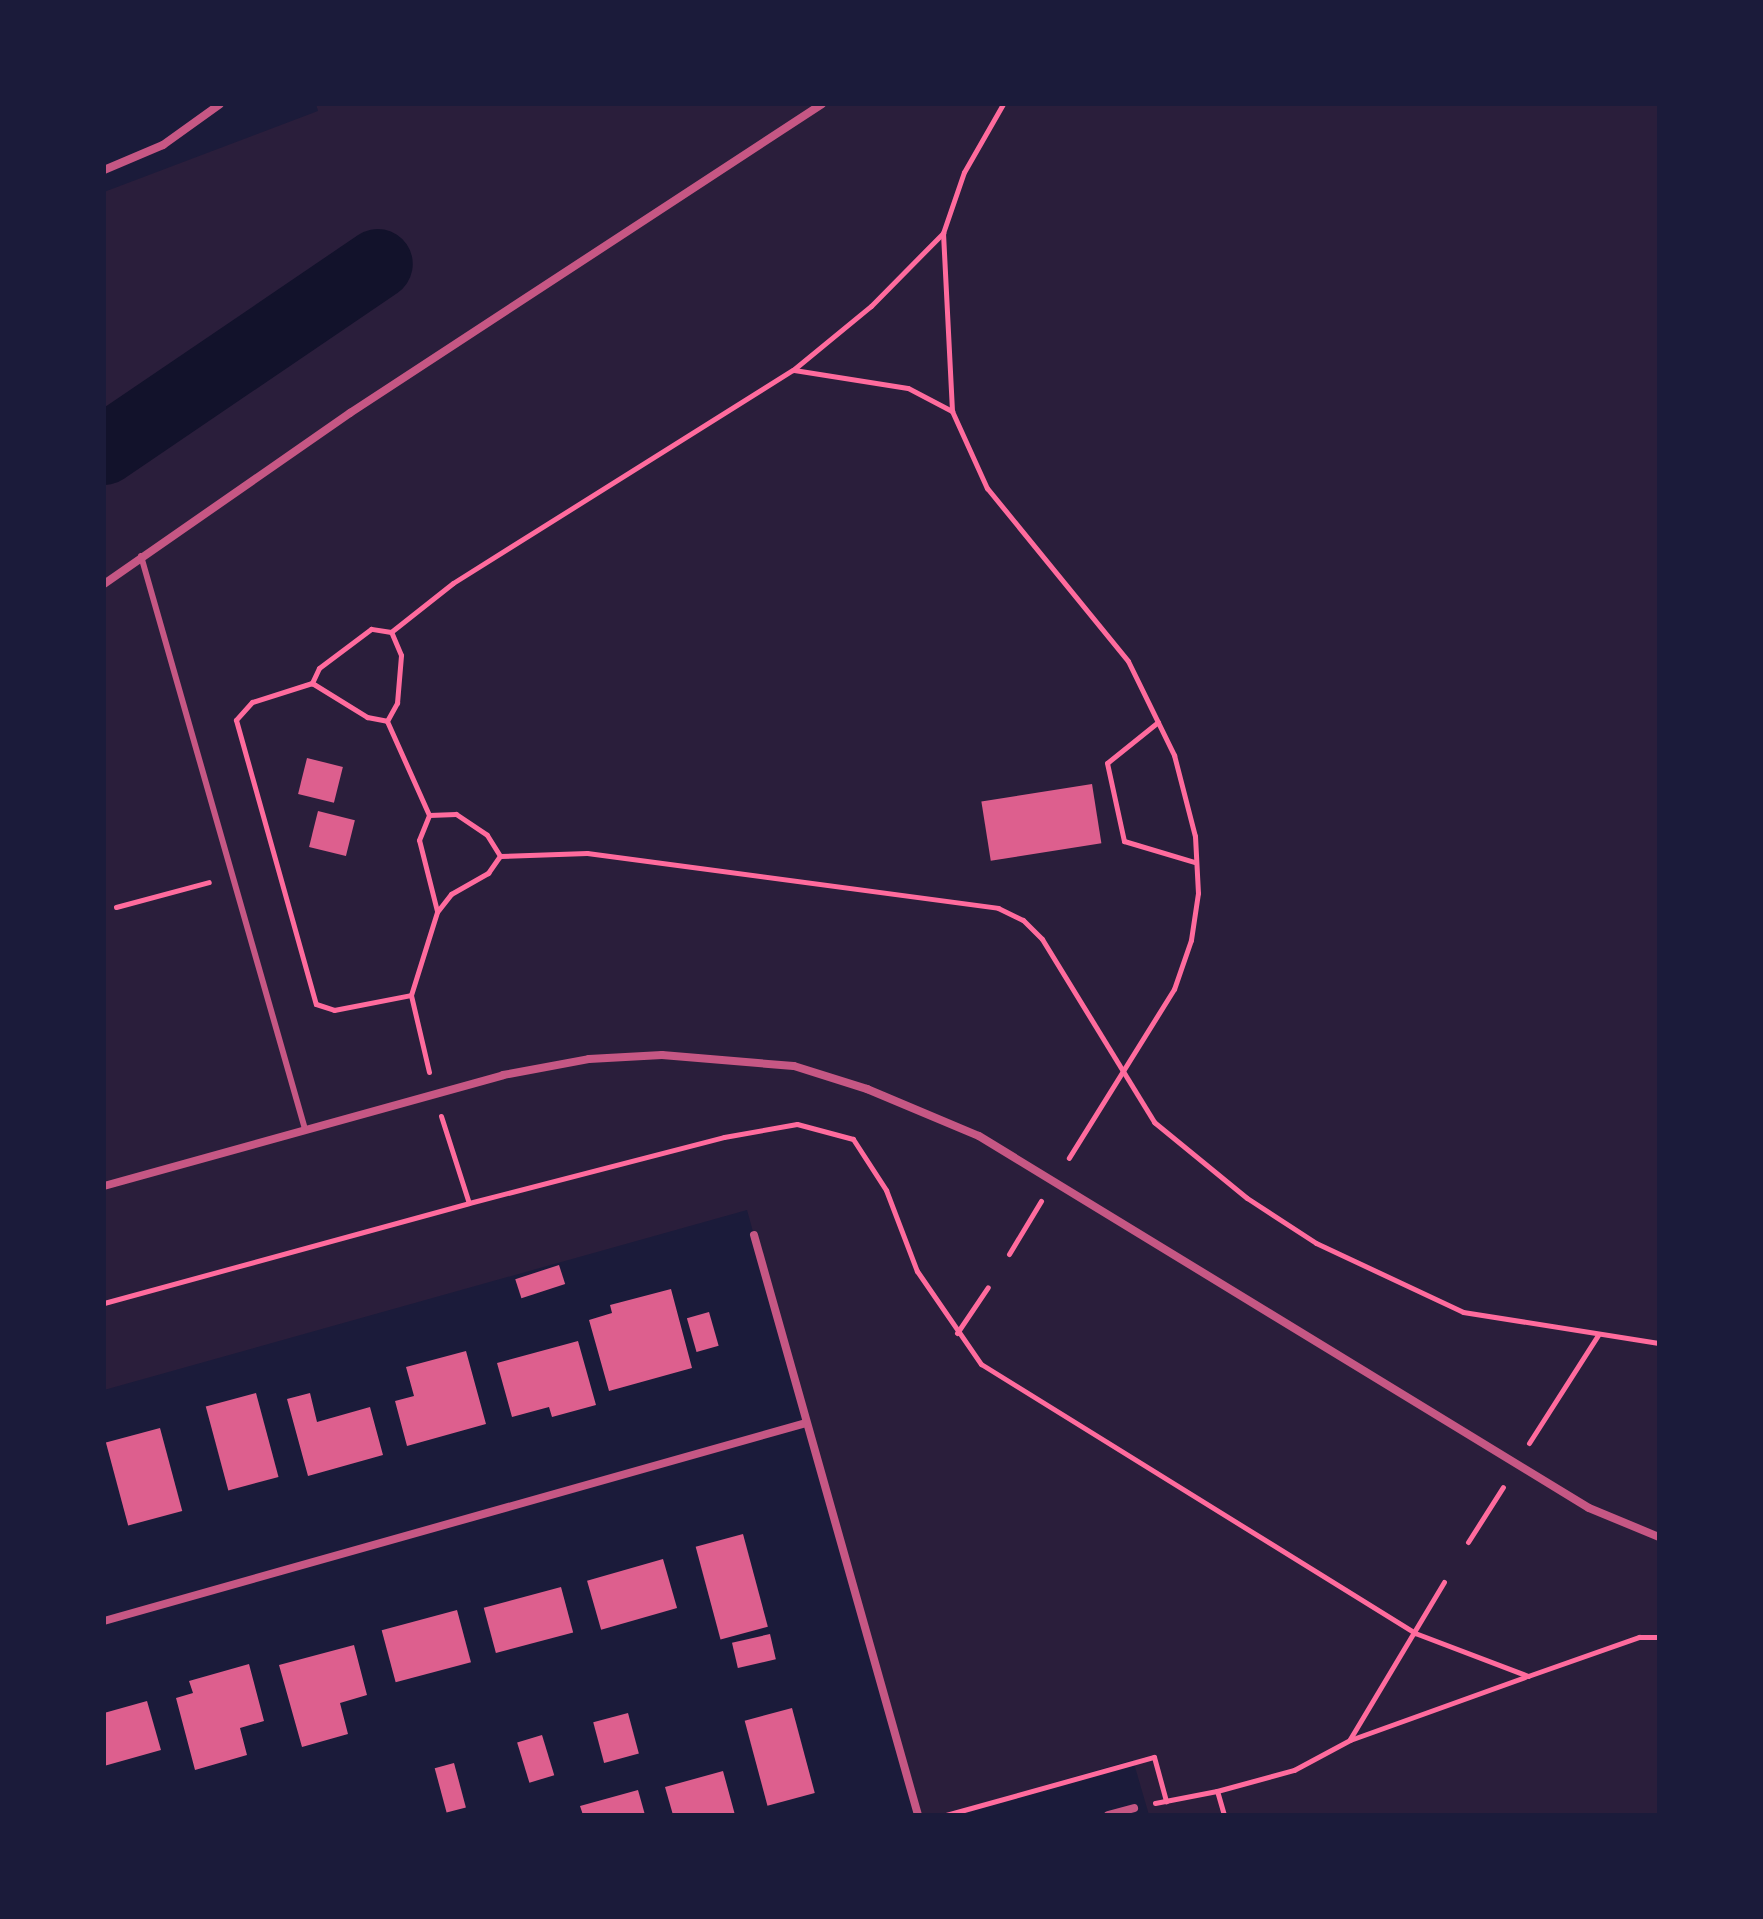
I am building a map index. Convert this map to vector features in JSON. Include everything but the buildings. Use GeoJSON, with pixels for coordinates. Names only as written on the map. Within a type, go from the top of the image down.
{"type":"FeatureCollection","features":[{"type":"Feature","properties":{"kind":"street"},"geometry":{"type":"LineString","coordinates":[[104,170],[163,145],[220,104]]}},
{"type":"Feature","properties":{"kind":"street"},"geometry":{"type":"LineString","coordinates":[[104,584],[141,556],[822,104]]}},
{"type":"Feature","properties":{"kind":"street"},"geometry":{"type":"LineString","coordinates":[[104,1186],[503,1075],[589,1059],[662,1055],[794,1066],[867,1089],[979,1136],[1589,1508],[1659,1537]]}},
{"type":"Feature","properties":{"kind":"street"},"geometry":{"type":"LineString","coordinates":[[754,1235],[918,1815]]}},
{"type":"Feature","properties":{"kind":"street"},"geometry":{"type":"LineString","coordinates":[[104,1621],[806,1423]]}},
{"type":"Feature","properties":{"kind":"street"},"geometry":{"type":"LineString","coordinates":[[1108,1815],[1134,1808]]}},
{"type":"Feature","properties":{"kind":"lane"},"geometry":{"type":"LineString","coordinates":[[141,556],[305,1129]]}},
{"type":"Feature","properties":{"kind":"path"},"geometry":{"type":"LineString","coordinates":[[1003,104],[964,172],[943,233],[952,411],[987,488],[1128,661],[1174,755],[1195,836],[1198,893],[1191,940],[1174,989],[1069,1158]]}},
{"type":"Feature","properties":{"kind":"path"},"geometry":{"type":"LineString","coordinates":[[411,995],[334,1010],[316,1004],[236,720],[252,702],[312,683],[319,668],[371,629],[391,632],[453,583],[793,370],[871,306],[943,233]]}},
{"type":"Feature","properties":{"kind":"path"},"geometry":{"type":"LineString","coordinates":[[793,370],[908,388],[952,411]]}},
{"type":"Feature","properties":{"kind":"path"},"geometry":{"type":"LineString","coordinates":[[387,721],[397,703],[401,655],[391,632]]}},
{"type":"Feature","properties":{"kind":"path"},"geometry":{"type":"LineString","coordinates":[[312,683],[367,717],[387,721]]}},
{"type":"Feature","properties":{"kind":"path"},"geometry":{"type":"LineString","coordinates":[[387,721],[429,815],[419,840],[437,912]]}},
{"type":"Feature","properties":{"kind":"path"},"geometry":{"type":"LineString","coordinates":[[1158,722],[1107,763],[1124,841],[1194,862]]}},
{"type":"Feature","properties":{"kind":"path"},"geometry":{"type":"LineString","coordinates":[[429,815],[456,814],[487,835],[500,856]]}},
{"type":"Feature","properties":{"kind":"path"},"geometry":{"type":"LineString","coordinates":[[500,856],[587,853],[998,908],[1023,920],[1042,939],[1154,1122],[1192,1158],[1316,1243],[1463,1312],[1659,1343]]}},
{"type":"Feature","properties":{"kind":"path"},"geometry":{"type":"LineString","coordinates":[[469,1203],[434,1095],[411,995],[437,912],[451,894],[488,873],[500,856]]}},
{"type":"Feature","properties":{"kind":"path"},"geometry":{"type":"LineString","coordinates":[[116,907],[209,882]]}},
{"type":"Feature","properties":{"kind":"path"},"geometry":{"type":"LineString","coordinates":[[104,1303],[724,1137],[797,1124],[853,1139],[886,1190],[917,1271],[957,1334],[981,1364],[1415,1633],[1528,1676]]}},
{"type":"Feature","properties":{"kind":"path"},"geometry":{"type":"LineString","coordinates":[[1009,1254],[1042,1200]]}},
{"type":"Feature","properties":{"kind":"path"},"geometry":{"type":"LineString","coordinates":[[957,1334],[988,1287]]}},
{"type":"Feature","properties":{"kind":"path"},"geometry":{"type":"LineString","coordinates":[[1529,1443],[1598,1335]]}},
{"type":"Feature","properties":{"kind":"path"},"geometry":{"type":"LineString","coordinates":[[1468,1542],[1503,1487]]}},
{"type":"Feature","properties":{"kind":"path"},"geometry":{"type":"LineString","coordinates":[[1350,1740],[1444,1582]]}},
{"type":"Feature","properties":{"kind":"path"},"geometry":{"type":"LineString","coordinates":[[1134,1808],[1217,1791],[1294,1770],[1350,1740],[1639,1637],[1659,1637]]}},
{"type":"Feature","properties":{"kind":"path"},"geometry":{"type":"LineString","coordinates":[[946,1815],[1154,1757],[1166,1801]]}},
{"type":"Feature","properties":{"kind":"path"},"geometry":{"type":"LineString","coordinates":[[1217,1791],[1224,1815]]}},
{"type":"Feature","properties":{"kind":"shaded area"},"geometry":{"type":"Polygon","coordinates":[[[316,104],[1659,104],[1659,1815],[1149,1815],[1133,1760],[942,1815],[915,1815],[747,1210],[104,1390],[104,192],[318,111],[316,104]]]}},
{"type":"Feature","properties":{"kind":"waterway"},"geometry":{"type":"LineString","coordinates":[[104,450],[378,264]]}}]}
